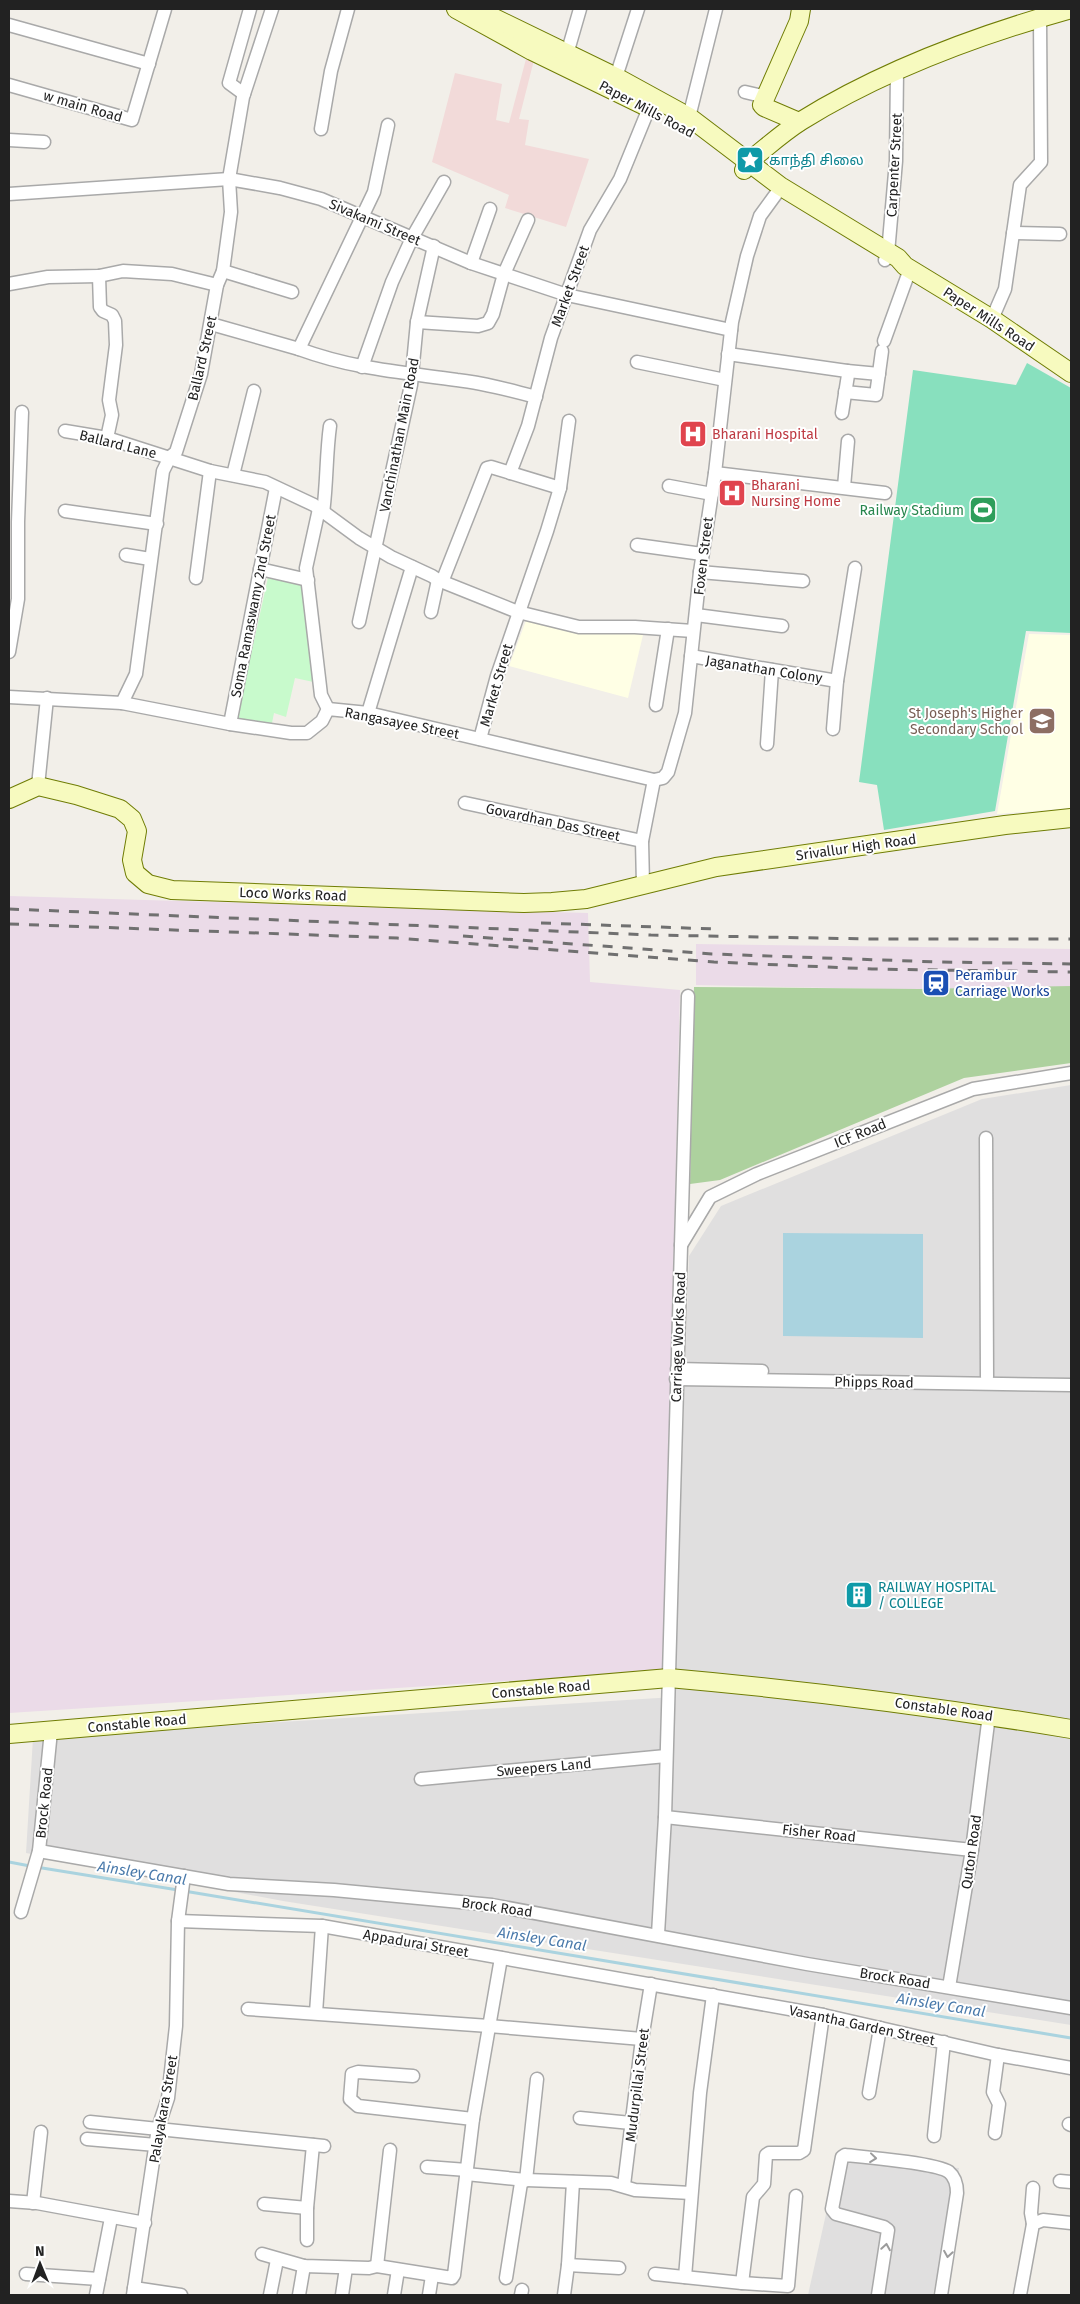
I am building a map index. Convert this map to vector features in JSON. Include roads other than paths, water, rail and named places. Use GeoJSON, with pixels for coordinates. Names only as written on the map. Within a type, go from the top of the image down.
{"type":"FeatureCollection","features":[{"type":"Feature","properties":{"kind":"street","name":"w main Road"},"geometry":{"type":"LineString","coordinates":[[9,85],[132,120],[165,9]]}},
{"type":"Feature","properties":{"kind":"street"},"geometry":{"type":"LineString","coordinates":[[244,94],[229,83],[250,9]]}},
{"type":"Feature","properties":{"kind":"street","name":"Ballard Street"},"geometry":{"type":"LineString","coordinates":[[122,704],[136,674],[163,471],[170,457],[176,452],[201,374],[217,285],[223,271],[231,212],[229,179],[244,94],[272,9]]}},
{"type":"Feature","properties":{"kind":"street"},"geometry":{"type":"LineString","coordinates":[[321,129],[331,71],[348,9]]}},
{"type":"Feature","properties":{"kind":"street","name":"Paper Mills Road"},"geometry":{"type":"LineString","coordinates":[[456,9],[532,51],[649,108],[690,122],[746,166],[776,194],[886,256]]}},
{"type":"Feature","properties":{"kind":"street"},"geometry":{"type":"LineString","coordinates":[[476,9],[616,77],[690,122],[716,9]]}},
{"type":"Feature","properties":{"kind":"street"},"geometry":{"type":"LineString","coordinates":[[567,54],[580,9]]}},
{"type":"Feature","properties":{"kind":"street"},"geometry":{"type":"LineString","coordinates":[[616,77],[638,9]]}},
{"type":"Feature","properties":{"kind":"street"},"geometry":{"type":"LineString","coordinates":[[799,122],[764,107],[762,104],[799,21],[801,9]]}},
{"type":"Feature","properties":{"kind":"street"},"geometry":{"type":"LineString","coordinates":[[746,166],[799,122],[897,70],[1034,15],[1071,9]]}},
{"type":"Feature","properties":{"kind":"street"},"geometry":{"type":"LineString","coordinates":[[992,319],[1005,289],[1020,185],[1041,162],[1034,15]]}},
{"type":"Feature","properties":{"kind":"street"},"geometry":{"type":"LineString","coordinates":[[9,25],[149,64]]}},
{"type":"Feature","properties":{"kind":"street","name":"Carpenter Street"},"geometry":{"type":"LineString","coordinates":[[886,256],[896,160],[897,70]]}},
{"type":"Feature","properties":{"kind":"street"},"geometry":{"type":"LineString","coordinates":[[745,92],[766,97]]}},
{"type":"Feature","properties":{"kind":"street","name":"Market Street"},"geometry":{"type":"LineString","coordinates":[[510,473],[536,397],[551,338],[590,230],[620,179],[649,108]]}},
{"type":"Feature","properties":{"kind":"street"},"geometry":{"type":"LineString","coordinates":[[299,349],[374,192],[388,125]]}},
{"type":"Feature","properties":{"kind":"street"},"geometry":{"type":"LineString","coordinates":[[9,140],[44,142]]}},
{"type":"Feature","properties":{"kind":"street","name":"Paper Mills Road"},"geometry":{"type":"LineString","coordinates":[[746,166],[780,186],[886,256],[894,266],[908,267],[992,319],[1071,372]]}},
{"type":"Feature","properties":{"kind":"street","name":"Sivakami Street"},"geometry":{"type":"LineString","coordinates":[[9,194],[229,179],[280,188],[321,199],[470,263],[566,295],[731,330]]}},
{"type":"Feature","properties":{"kind":"street"},"geometry":{"type":"LineString","coordinates":[[362,367],[392,282],[412,238],[444,182]]}},
{"type":"Feature","properties":{"kind":"street","name":"Foxen Street"},"geometry":{"type":"LineString","coordinates":[[654,780],[663,778],[668,772],[685,713],[702,554],[715,473],[731,330],[747,256],[760,216],[776,194]]}},
{"type":"Feature","properties":{"kind":"street"},"geometry":{"type":"LineString","coordinates":[[470,263],[490,209]]}},
{"type":"Feature","properties":{"kind":"street"},"geometry":{"type":"LineString","coordinates":[[417,322],[478,326],[488,323],[493,314],[504,274],[528,220]]}},
{"type":"Feature","properties":{"kind":"street"},"geometry":{"type":"LineString","coordinates":[[1013,233],[1060,234]]}},
{"type":"Feature","properties":{"kind":"street","name":"Vanchinathan Main Road"},"geometry":{"type":"LineString","coordinates":[[360,622],[412,376],[417,322],[434,246]]}},
{"type":"Feature","properties":{"kind":"street"},"geometry":{"type":"LineString","coordinates":[[845,392],[876,395],[883,346],[908,267]]}},
{"type":"Feature","properties":{"kind":"street"},"geometry":{"type":"LineString","coordinates":[[9,284],[48,277],[99,276],[124,271],[172,274],[217,285]]}},
{"type":"Feature","properties":{"kind":"street"},"geometry":{"type":"LineString","coordinates":[[223,271],[292,292]]}},
{"type":"Feature","properties":{"kind":"street"},"geometry":{"type":"LineString","coordinates":[[99,276],[100,307],[103,311],[112,315],[115,321],[116,345],[109,400],[112,415],[107,438]]}},
{"type":"Feature","properties":{"kind":"street"},"geometry":{"type":"LineString","coordinates":[[211,324],[328,359],[362,367],[412,376],[470,382],[536,397]]}},
{"type":"Feature","properties":{"kind":"street"},"geometry":{"type":"LineString","coordinates":[[728,354],[879,374]]}},
{"type":"Feature","properties":{"kind":"street"},"geometry":{"type":"LineString","coordinates":[[637,362],[725,380]]}},
{"type":"Feature","properties":{"kind":"street"},"geometry":{"type":"LineString","coordinates":[[842,413],[847,371]]}},
{"type":"Feature","properties":{"kind":"street"},"geometry":{"type":"LineString","coordinates":[[233,475],[254,391]]}},
{"type":"Feature","properties":{"kind":"street"},"geometry":{"type":"LineString","coordinates":[[9,652],[18,522],[22,412]]}},
{"type":"Feature","properties":{"kind":"street","name":"Market Street"},"geometry":{"type":"LineString","coordinates":[[480,739],[497,676],[560,488],[569,421]]}},
{"type":"Feature","properties":{"kind":"street"},"geometry":{"type":"LineString","coordinates":[[328,709],[321,695],[306,568],[327,484],[326,456],[330,426]]}},
{"type":"Feature","properties":{"kind":"street","name":"Ballard Lane"},"geometry":{"type":"LineString","coordinates":[[65,431],[107,438],[210,471],[265,482],[297,495],[376,549],[440,581],[518,612],[580,627],[693,631]]}},
{"type":"Feature","properties":{"kind":"street"},"geometry":{"type":"LineString","coordinates":[[844,487],[848,441]]}},
{"type":"Feature","properties":{"kind":"street"},"geometry":{"type":"LineString","coordinates":[[430,612],[440,581],[486,469],[491,467],[560,488]]}},
{"type":"Feature","properties":{"kind":"street"},"geometry":{"type":"LineString","coordinates":[[196,578],[210,471]]}},
{"type":"Feature","properties":{"kind":"street"},"geometry":{"type":"LineString","coordinates":[[715,473],[885,493]]}},
{"type":"Feature","properties":{"kind":"street"},"geometry":{"type":"LineString","coordinates":[[669,486],[712,494]]}},
{"type":"Feature","properties":{"kind":"street","name":"Soma Ramaswamy 2nd Street"},"geometry":{"type":"LineString","coordinates":[[230,724],[276,488]]}},
{"type":"Feature","properties":{"kind":"street"},"geometry":{"type":"LineString","coordinates":[[65,511],[157,524]]}},
{"type":"Feature","properties":{"kind":"street"},"geometry":{"type":"LineString","coordinates":[[637,545],[702,554]]}},
{"type":"Feature","properties":{"kind":"street"},"geometry":{"type":"LineString","coordinates":[[126,555],[150,559]]}},
{"type":"Feature","properties":{"kind":"street"},"geometry":{"type":"LineString","coordinates":[[368,713],[412,567]]}},
{"type":"Feature","properties":{"kind":"street"},"geometry":{"type":"LineString","coordinates":[[833,729],[837,681],[855,568]]}},
{"type":"Feature","properties":{"kind":"street"},"geometry":{"type":"LineString","coordinates":[[260,569],[308,580]]}},
{"type":"Feature","properties":{"kind":"street"},"geometry":{"type":"LineString","coordinates":[[700,572],[803,582]]}},
{"type":"Feature","properties":{"kind":"street"},"geometry":{"type":"LineString","coordinates":[[696,615],[782,626]]}},
{"type":"Feature","properties":{"kind":"street"},"geometry":{"type":"LineString","coordinates":[[656,705],[668,629]]}},
{"type":"Feature","properties":{"kind":"street","name":"Jaganathan Colony"},"geometry":{"type":"LineString","coordinates":[[691,656],[837,681]]}},
{"type":"Feature","properties":{"kind":"street"},"geometry":{"type":"LineString","coordinates":[[767,744],[772,670]]}},
{"type":"Feature","properties":{"kind":"street","name":"Rangasayee Street"},"geometry":{"type":"LineString","coordinates":[[9,697],[122,704],[291,733],[307,732],[322,721],[328,709],[368,713],[654,780]]}},
{"type":"Feature","properties":{"kind":"street"},"geometry":{"type":"LineString","coordinates":[[9,799],[38,786],[48,698]]}},
{"type":"Feature","properties":{"kind":"street"},"geometry":{"type":"LineString","coordinates":[[643,885],[642,841],[654,780]]}},
{"type":"Feature","properties":{"kind":"street","name":"Loco Works Road"},"geometry":{"type":"LineString","coordinates":[[38,786],[120,809],[132,819],[137,831],[132,860],[135,872],[148,884],[172,890],[524,903],[586,899],[643,885]]}},
{"type":"Feature","properties":{"kind":"street","name":"Govardhan Das Street"},"geometry":{"type":"LineString","coordinates":[[465,804],[642,841]]}},
{"type":"Feature","properties":{"kind":"street","name":"Srivallur High Road"},"geometry":{"type":"LineString","coordinates":[[643,885],[716,867],[1071,818]]}},
{"type":"Feature","properties":{"kind":"street","name":"Carriage Works Road"},"geometry":{"type":"LineString","coordinates":[[669,1678],[688,996]]}},
{"type":"Feature","properties":{"kind":"street","name":"ICF Road"},"geometry":{"type":"LineString","coordinates":[[680,1246],[710,1197],[757,1174],[973,1089],[1071,1073]]}},
{"type":"Feature","properties":{"kind":"street"},"geometry":{"type":"LineString","coordinates":[[986,1138],[987,1377]]}},
{"type":"Feature","properties":{"kind":"street","name":"Phipps Road"},"geometry":{"type":"LineString","coordinates":[[677,1374],[1071,1378]]}},
{"type":"Feature","properties":{"kind":"street","name":"Phipps Road"},"geometry":{"type":"LineString","coordinates":[[677,1374],[1071,1386]]}},
{"type":"Feature","properties":{"kind":"street"},"geometry":{"type":"LineString","coordinates":[[658,1934],[665,1817],[669,1678]]}},
{"type":"Feature","properties":{"kind":"street","name":"Constable Road"},"geometry":{"type":"LineString","coordinates":[[9,1734],[669,1678],[774,1687],[1071,1729]]}},
{"type":"Feature","properties":{"kind":"street","name":"Quton Road"},"geometry":{"type":"LineString","coordinates":[[950,1987],[972,1850],[989,1716]]}},
{"type":"Feature","properties":{"kind":"street","name":"Brock Road"},"geometry":{"type":"LineString","coordinates":[[51,1730],[36,1861],[184,1876],[229,1884],[334,1890],[492,1905],[658,1934],[807,1964],[1071,2008]]}},
{"type":"Feature","properties":{"kind":"street","name":"Sweepers Land"},"geometry":{"type":"LineString","coordinates":[[421,1779],[666,1756]]}},
{"type":"Feature","properties":{"kind":"street","name":"Fisher Road"},"geometry":{"type":"LineString","coordinates":[[665,1817],[972,1850]]}},
{"type":"Feature","properties":{"kind":"street"},"geometry":{"type":"LineString","coordinates":[[22,1912],[36,1861]]}},
{"type":"Feature","properties":{"kind":"street","name":"Palayakara Street"},"geometry":{"type":"LineString","coordinates":[[133,2292],[158,2128],[168,2098],[176,2026],[178,1921],[184,1876]]}},
{"type":"Feature","properties":{"kind":"street","name":"Appadurai Street"},"geometry":{"type":"LineString","coordinates":[[178,1921],[322,1926],[651,1984]]}},
{"type":"Feature","properties":{"kind":"street"},"geometry":{"type":"LineString","coordinates":[[316,2013],[322,1926]]}},
{"type":"Feature","properties":{"kind":"street"},"geometry":{"type":"LineString","coordinates":[[262,2254],[277,2260],[304,2266],[368,2268],[377,2266],[449,2279],[454,2275],[473,2119],[501,1958]]}},
{"type":"Feature","properties":{"kind":"street","name":"Vasantha Garden Street"},"geometry":{"type":"LineString","coordinates":[[651,1984],[823,2015],[998,2055],[1071,2068]]}},
{"type":"Feature","properties":{"kind":"street","name":"Mudurpillai Street"},"geometry":{"type":"LineString","coordinates":[[624,2185],[642,2039],[651,1984]]}},
{"type":"Feature","properties":{"kind":"street"},"geometry":{"type":"LineString","coordinates":[[685,2277],[700,2094],[713,1995]]}},
{"type":"Feature","properties":{"kind":"street"},"geometry":{"type":"LineString","coordinates":[[248,2009],[642,2039]]}},
{"type":"Feature","properties":{"kind":"street"},"geometry":{"type":"LineString","coordinates":[[742,2283],[752,2197],[764,2184],[766,2155],[769,2153],[799,2153],[804,2150],[823,2015]]}},
{"type":"Feature","properties":{"kind":"street"},"geometry":{"type":"LineString","coordinates":[[869,2093],[880,2028]]}},
{"type":"Feature","properties":{"kind":"street"},"geometry":{"type":"LineString","coordinates":[[934,2136],[944,2042]]}},
{"type":"Feature","properties":{"kind":"street"},"geometry":{"type":"LineString","coordinates":[[995,2133],[999,2104],[993,2092],[998,2055]]}},
{"type":"Feature","properties":{"kind":"street"},"geometry":{"type":"LineString","coordinates":[[413,2076],[358,2072],[352,2074],[350,2099],[358,2106],[473,2119]]}},
{"type":"Feature","properties":{"kind":"street"},"geometry":{"type":"LineString","coordinates":[[526,2180],[537,2079]]}},
{"type":"Feature","properties":{"kind":"street"},"geometry":{"type":"LineString","coordinates":[[580,2118],[631,2123]]}},
{"type":"Feature","properties":{"kind":"street"},"geometry":{"type":"LineString","coordinates":[[90,2122],[318,2145],[307,2208],[307,2240]]}},
{"type":"Feature","properties":{"kind":"street"},"geometry":{"type":"LineString","coordinates":[[33,2203],[41,2132]]}},
{"type":"Feature","properties":{"kind":"street"},"geometry":{"type":"LineString","coordinates":[[87,2139],[156,2145]]}},
{"type":"Feature","properties":{"kind":"street"},"geometry":{"type":"LineString","coordinates":[[377,2266],[390,2150]]}},
{"type":"Feature","properties":{"kind":"street"},"geometry":{"type":"LineString","coordinates":[[878,2295],[888,2230],[884,2227],[836,2214],[832,2208],[842,2157],[845,2155],[898,2161],[946,2170],[954,2178],[957,2193],[941,2295]]}},
{"type":"Feature","properties":{"kind":"street"},"geometry":{"type":"LineString","coordinates":[[427,2167],[526,2180],[624,2185],[635,2190],[691,2193]]}},
{"type":"Feature","properties":{"kind":"street"},"geometry":{"type":"LineString","coordinates":[[506,2278],[521,2183],[526,2180]]}},
{"type":"Feature","properties":{"kind":"street"},"geometry":{"type":"LineString","coordinates":[[564,2295],[568,2265],[573,2182]]}},
{"type":"Feature","properties":{"kind":"street"},"geometry":{"type":"LineString","coordinates":[[1020,2295],[1033,2224],[1031,2213],[1033,2188]]}},
{"type":"Feature","properties":{"kind":"street"},"geometry":{"type":"LineString","coordinates":[[655,2274],[788,2286],[796,2196]]}},
{"type":"Feature","properties":{"kind":"street"},"geometry":{"type":"LineString","coordinates":[[9,2201],[33,2203],[145,2223]]}},
{"type":"Feature","properties":{"kind":"street"},"geometry":{"type":"LineString","coordinates":[[264,2204],[307,2208]]}},
{"type":"Feature","properties":{"kind":"street"},"geometry":{"type":"LineString","coordinates":[[96,2295],[111,2218]]}},
{"type":"Feature","properties":{"kind":"street"},"geometry":{"type":"LineString","coordinates":[[1033,2224],[1043,2220],[1071,2223]]}},
{"type":"Feature","properties":{"kind":"street"},"geometry":{"type":"LineString","coordinates":[[270,2295],[277,2260]]}},
{"type":"Feature","properties":{"kind":"street"},"geometry":{"type":"LineString","coordinates":[[568,2265],[620,2268]]}},
{"type":"Feature","properties":{"kind":"street"},"geometry":{"type":"LineString","coordinates":[[299,2295],[304,2266]]}},
{"type":"Feature","properties":{"kind":"street"},"geometry":{"type":"LineString","coordinates":[[342,2295],[346,2268]]}},
{"type":"Feature","properties":{"kind":"street"},"geometry":{"type":"LineString","coordinates":[[394,2295],[398,2270]]}},
{"type":"Feature","properties":{"kind":"street"},"geometry":{"type":"LineString","coordinates":[[26,2274],[99,2279]]}},
{"type":"Feature","properties":{"kind":"street"},"geometry":{"type":"LineString","coordinates":[[428,2295],[432,2276]]}},
{"type":"Feature","properties":{"kind":"street"},"geometry":{"type":"LineString","coordinates":[[133,2292],[181,2295]]}},
{"type":"Feature","properties":{"kind":"water"},"geometry":{"type":"Polygon","coordinates":[[[783,1233],[923,1234],[923,1338],[783,1336],[783,1233]]]}},
{"type":"Feature","properties":{"kind":"waterway","name":"Ainsley Canal"},"geometry":{"type":"LineString","coordinates":[[9,1862],[30,1866]]}},
{"type":"Feature","properties":{"kind":"waterway","name":"Ainsley Canal"},"geometry":{"type":"LineString","coordinates":[[36,1867],[178,1890]]}},
{"type":"Feature","properties":{"kind":"waterway","name":"Ainsley Canal"},"geometry":{"type":"LineString","coordinates":[[184,1891],[1071,2038]]}},
{"type":"Feature","properties":{"kind":"railway"},"geometry":{"type":"LineString","coordinates":[[9,909],[651,935],[872,939],[1071,939]]}},
{"type":"Feature","properties":{"kind":"railway"},"geometry":{"type":"LineString","coordinates":[[541,923],[716,929]]}},
{"type":"Feature","properties":{"kind":"railway"},"geometry":{"type":"LineString","coordinates":[[9,924],[397,938],[714,962],[872,969],[1071,972]]}},
{"type":"Feature","properties":{"kind":"railway"},"geometry":{"type":"LineString","coordinates":[[463,936],[712,954],[939,962],[1071,964]]}},
{"type":"Feature","properties":{"kind":"place","name":"காந்தி சிலை"},"geometry":{"type":"Point","coordinates":[750,160]}},
{"type":"Feature","properties":{"kind":"place","name":"Bharani Hospital"},"geometry":{"type":"Point","coordinates":[693,434]}},
{"type":"Feature","properties":{"kind":"place","name":"Bharani Nursing Home"},"geometry":{"type":"Point","coordinates":[732,493]}},
{"type":"Feature","properties":{"kind":"place","name":"Railway Stadium"},"geometry":{"type":"Point","coordinates":[983,510]}},
{"type":"Feature","properties":{"kind":"place","name":"St Joseph's Higher Secondary School"},"geometry":{"type":"Point","coordinates":[1042,721]}},
{"type":"Feature","properties":{"kind":"place","name":"Perambur Carriage Works"},"geometry":{"type":"Point","coordinates":[936,983]}},
{"type":"Feature","properties":{"kind":"place","name":"RAILWAY HOSPITAL / COLLEGE"},"geometry":{"type":"Point","coordinates":[859,1595]}}]}
